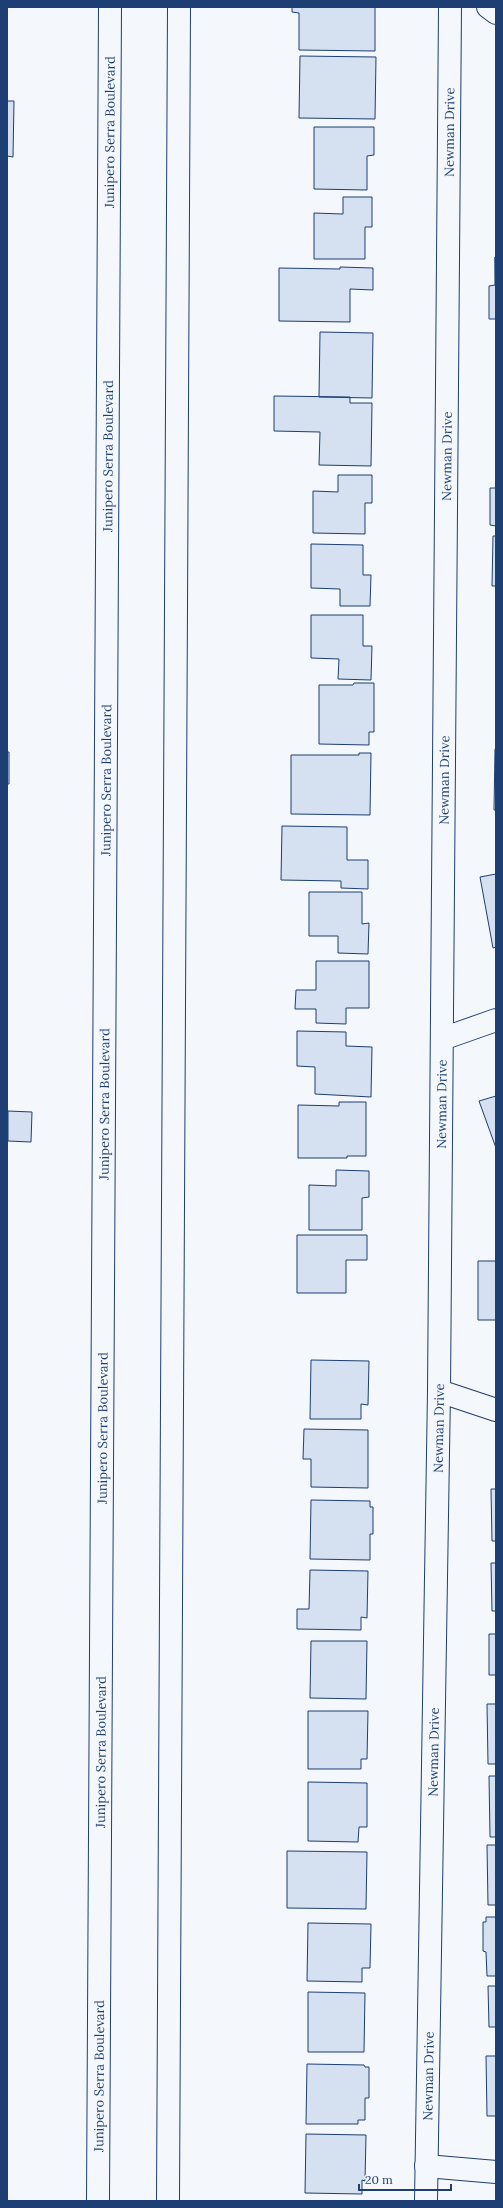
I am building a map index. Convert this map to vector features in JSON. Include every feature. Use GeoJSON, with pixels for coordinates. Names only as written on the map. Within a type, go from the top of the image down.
{"type":"FeatureCollection","features":[{"type":"Feature","properties":{"kind":"main road","name":"Junipero Serra Boulevard"},"geometry":{"type":"LineString","coordinates":[[98,2201],[110,7]]}},
{"type":"Feature","properties":{"kind":"main road"},"geometry":{"type":"LineString","coordinates":[[168,2201],[179,7]]}},
{"type":"Feature","properties":{"kind":"main road","name":"Newman Drive"},"geometry":{"type":"LineString","coordinates":[[426,2201],[439,1391],[450,7]]}},
{"type":"Feature","properties":{"kind":"main road"},"geometry":{"type":"LineString","coordinates":[[488,7],[496,13]]}},
{"type":"Feature","properties":{"kind":"main road"},"geometry":{"type":"LineString","coordinates":[[442,1039],[496,1020]]}},
{"type":"Feature","properties":{"kind":"main road"},"geometry":{"type":"LineString","coordinates":[[439,1391],[496,1410]]}},
{"type":"Feature","properties":{"kind":"main road"},"geometry":{"type":"LineString","coordinates":[[426,2166],[496,2172]]}},
{"type":"Feature","properties":{"kind":"building"},"geometry":{"type":"Polygon","coordinates":[[[292,7],[375,7],[375,51],[299,50],[299,13],[292,12],[292,7]]]}},
{"type":"Feature","properties":{"kind":"building"},"geometry":{"type":"Polygon","coordinates":[[[300,56],[376,57],[375,119],[299,118],[300,56]]]}},
{"type":"Feature","properties":{"kind":"building"},"geometry":{"type":"Polygon","coordinates":[[[7,101],[14,101],[13,157],[7,156],[7,101]]]}},
{"type":"Feature","properties":{"kind":"building"},"geometry":{"type":"Polygon","coordinates":[[[314,127],[374,127],[374,155],[367,156],[367,190],[314,189],[314,127]]]}},
{"type":"Feature","properties":{"kind":"building"},"geometry":{"type":"Polygon","coordinates":[[[343,197],[372,197],[372,227],[365,227],[365,259],[314,259],[314,213],[343,214],[343,197]]]}},
{"type":"Feature","properties":{"kind":"building"},"geometry":{"type":"Polygon","coordinates":[[[495,257],[496,319],[489,319],[489,286],[495,285],[495,257]]]}},
{"type":"Feature","properties":{"kind":"building"},"geometry":{"type":"Polygon","coordinates":[[[340,267],[373,268],[373,290],[350,289],[350,322],[279,321],[279,268],[340,269],[340,267]]]}},
{"type":"Feature","properties":{"kind":"building"},"geometry":{"type":"Polygon","coordinates":[[[320,332],[373,333],[372,398],[319,397],[320,332]]]}},
{"type":"Feature","properties":{"kind":"building"},"geometry":{"type":"Polygon","coordinates":[[[274,396],[350,397],[350,403],[372,403],[371,466],[319,465],[320,432],[274,431],[274,396]]]}},
{"type":"Feature","properties":{"kind":"building"},"geometry":{"type":"Polygon","coordinates":[[[338,475],[372,475],[372,503],[365,503],[365,534],[313,533],[313,491],[338,492],[338,475]]]}},
{"type":"Feature","properties":{"kind":"building"},"geometry":{"type":"Polygon","coordinates":[[[490,488],[496,488],[496,526],[490,525],[490,488]]]}},
{"type":"Feature","properties":{"kind":"building"},"geometry":{"type":"Polygon","coordinates":[[[493,536],[496,536],[496,586],[492,586],[493,536]]]}},
{"type":"Feature","properties":{"kind":"building"},"geometry":{"type":"Polygon","coordinates":[[[311,544],[363,545],[363,575],[371,575],[370,606],[340,606],[340,589],[311,588],[311,544]]]}},
{"type":"Feature","properties":{"kind":"building"},"geometry":{"type":"Polygon","coordinates":[[[311,615],[363,615],[363,646],[372,646],[371,680],[338,679],[339,659],[311,658],[311,615]]]}},
{"type":"Feature","properties":{"kind":"building"},"geometry":{"type":"Polygon","coordinates":[[[354,683],[374,683],[374,732],[369,732],[369,745],[319,744],[319,685],[353,685],[354,683]]]}},
{"type":"Feature","properties":{"kind":"building"},"geometry":{"type":"Polygon","coordinates":[[[495,749],[496,810],[494,810],[495,749]]]}},
{"type":"Feature","properties":{"kind":"building"},"geometry":{"type":"Polygon","coordinates":[[[7,752],[9,752],[9,784],[7,784],[7,752]]]}},
{"type":"Feature","properties":{"kind":"building"},"geometry":{"type":"Polygon","coordinates":[[[359,753],[371,753],[370,815],[291,814],[291,755],[359,755],[359,753]]]}},
{"type":"Feature","properties":{"kind":"building"},"geometry":{"type":"Polygon","coordinates":[[[282,826],[347,827],[347,860],[368,860],[368,889],[341,888],[341,881],[281,880],[282,826]]]}},
{"type":"Feature","properties":{"kind":"building"},"geometry":{"type":"Polygon","coordinates":[[[496,874],[496,947],[493,948],[480,877],[496,874]]]}},
{"type":"Feature","properties":{"kind":"building"},"geometry":{"type":"Polygon","coordinates":[[[309,892],[362,892],[362,924],[369,923],[368,954],[338,953],[338,936],[309,936],[309,892]]]}},
{"type":"Feature","properties":{"kind":"building"},"geometry":{"type":"Polygon","coordinates":[[[316,961],[369,961],[369,1008],[346,1008],[346,1024],[316,1023],[316,1009],[295,1009],[296,990],[316,990],[316,961]]]}},
{"type":"Feature","properties":{"kind":"building"},"geometry":{"type":"Polygon","coordinates":[[[297,1031],[346,1032],[346,1046],[372,1047],[371,1097],[315,1094],[315,1067],[297,1066],[297,1031]]]}},
{"type":"Feature","properties":{"kind":"building"},"geometry":{"type":"Polygon","coordinates":[[[496,1096],[496,1148],[479,1101],[496,1096]]]}},
{"type":"Feature","properties":{"kind":"building"},"geometry":{"type":"Polygon","coordinates":[[[339,1102],[366,1102],[366,1156],[347,1156],[347,1158],[298,1158],[298,1105],[339,1106],[339,1102]]]}},
{"type":"Feature","properties":{"kind":"building"},"geometry":{"type":"Polygon","coordinates":[[[8,1111],[32,1112],[31,1142],[8,1141],[8,1111]]]}},
{"type":"Feature","properties":{"kind":"building"},"geometry":{"type":"Polygon","coordinates":[[[336,1170],[369,1171],[369,1197],[362,1198],[362,1230],[309,1230],[309,1185],[336,1186],[336,1170]]]}},
{"type":"Feature","properties":{"kind":"building"},"geometry":{"type":"Polygon","coordinates":[[[297,1235],[367,1235],[367,1260],[346,1260],[346,1293],[297,1293],[297,1235]]]}},
{"type":"Feature","properties":{"kind":"building"},"geometry":{"type":"Polygon","coordinates":[[[478,1261],[496,1261],[496,1320],[478,1320],[478,1261]]]}},
{"type":"Feature","properties":{"kind":"building"},"geometry":{"type":"Polygon","coordinates":[[[311,1360],[369,1361],[368,1405],[361,1404],[361,1419],[310,1419],[311,1360]]]}},
{"type":"Feature","properties":{"kind":"building"},"geometry":{"type":"Polygon","coordinates":[[[304,1429],[368,1430],[368,1488],[311,1487],[311,1459],[303,1459],[304,1429]]]}},
{"type":"Feature","properties":{"kind":"building"},"geometry":{"type":"Polygon","coordinates":[[[491,1489],[496,1489],[496,1541],[492,1541],[491,1489]]]}},
{"type":"Feature","properties":{"kind":"building"},"geometry":{"type":"Polygon","coordinates":[[[311,1500],[370,1501],[370,1507],[373,1507],[373,1534],[370,1534],[370,1560],[310,1559],[311,1500]]]}},
{"type":"Feature","properties":{"kind":"building"},"geometry":{"type":"Polygon","coordinates":[[[491,1563],[496,1563],[496,1611],[492,1611],[491,1563]]]}},
{"type":"Feature","properties":{"kind":"building"},"geometry":{"type":"Polygon","coordinates":[[[310,1570],[368,1571],[367,1618],[361,1617],[361,1630],[297,1629],[297,1609],[309,1609],[310,1570]]]}},
{"type":"Feature","properties":{"kind":"building"},"geometry":{"type":"Polygon","coordinates":[[[489,1634],[496,1634],[496,1675],[489,1675],[489,1634]]]}},
{"type":"Feature","properties":{"kind":"building"},"geometry":{"type":"Polygon","coordinates":[[[311,1641],[367,1641],[366,1699],[310,1698],[311,1641]]]}},
{"type":"Feature","properties":{"kind":"building"},"geometry":{"type":"Polygon","coordinates":[[[487,1704],[496,1704],[496,1764],[488,1764],[487,1704]]]}},
{"type":"Feature","properties":{"kind":"building"},"geometry":{"type":"Polygon","coordinates":[[[308,1711],[368,1711],[367,1759],[361,1759],[361,1769],[308,1769],[308,1711]]]}},
{"type":"Feature","properties":{"kind":"building"},"geometry":{"type":"Polygon","coordinates":[[[489,1776],[496,1776],[496,1837],[490,1837],[489,1776]]]}},
{"type":"Feature","properties":{"kind":"building"},"geometry":{"type":"Polygon","coordinates":[[[308,1782],[367,1783],[367,1827],[359,1827],[358,1842],[308,1841],[308,1782]]]}},
{"type":"Feature","properties":{"kind":"building"},"geometry":{"type":"Polygon","coordinates":[[[487,1845],[496,1845],[496,1905],[488,1905],[487,1845]]]}},
{"type":"Feature","properties":{"kind":"building"},"geometry":{"type":"Polygon","coordinates":[[[287,1851],[367,1852],[366,1909],[287,1908],[287,1851]]]}},
{"type":"Feature","properties":{"kind":"building"},"geometry":{"type":"Polygon","coordinates":[[[486,1917],[496,1917],[496,1976],[487,1976],[486,1952],[483,1951],[483,1922],[486,1922],[486,1917]]]}},
{"type":"Feature","properties":{"kind":"building"},"geometry":{"type":"Polygon","coordinates":[[[308,1923],[371,1924],[370,1968],[362,1968],[362,1982],[307,1981],[308,1923]]]}},
{"type":"Feature","properties":{"kind":"building"},"geometry":{"type":"Polygon","coordinates":[[[488,1986],[496,1986],[496,2027],[489,2027],[488,1986]]]}},
{"type":"Feature","properties":{"kind":"building"},"geometry":{"type":"Polygon","coordinates":[[[308,1992],[365,1993],[364,2052],[308,2052],[308,1992]]]}},
{"type":"Feature","properties":{"kind":"building"},"geometry":{"type":"Polygon","coordinates":[[[486,2056],[496,2056],[496,2116],[487,2116],[486,2056]]]}},
{"type":"Feature","properties":{"kind":"building"},"geometry":{"type":"Polygon","coordinates":[[[307,2064],[364,2065],[365,2067],[369,2067],[369,2098],[365,2098],[365,2120],[358,2120],[358,2124],[306,2124],[307,2064]]]}},
{"type":"Feature","properties":{"kind":"building"},"geometry":{"type":"Polygon","coordinates":[[[306,2134],[366,2135],[365,2181],[362,2180],[362,2194],[305,2193],[306,2134]]]}}]}
